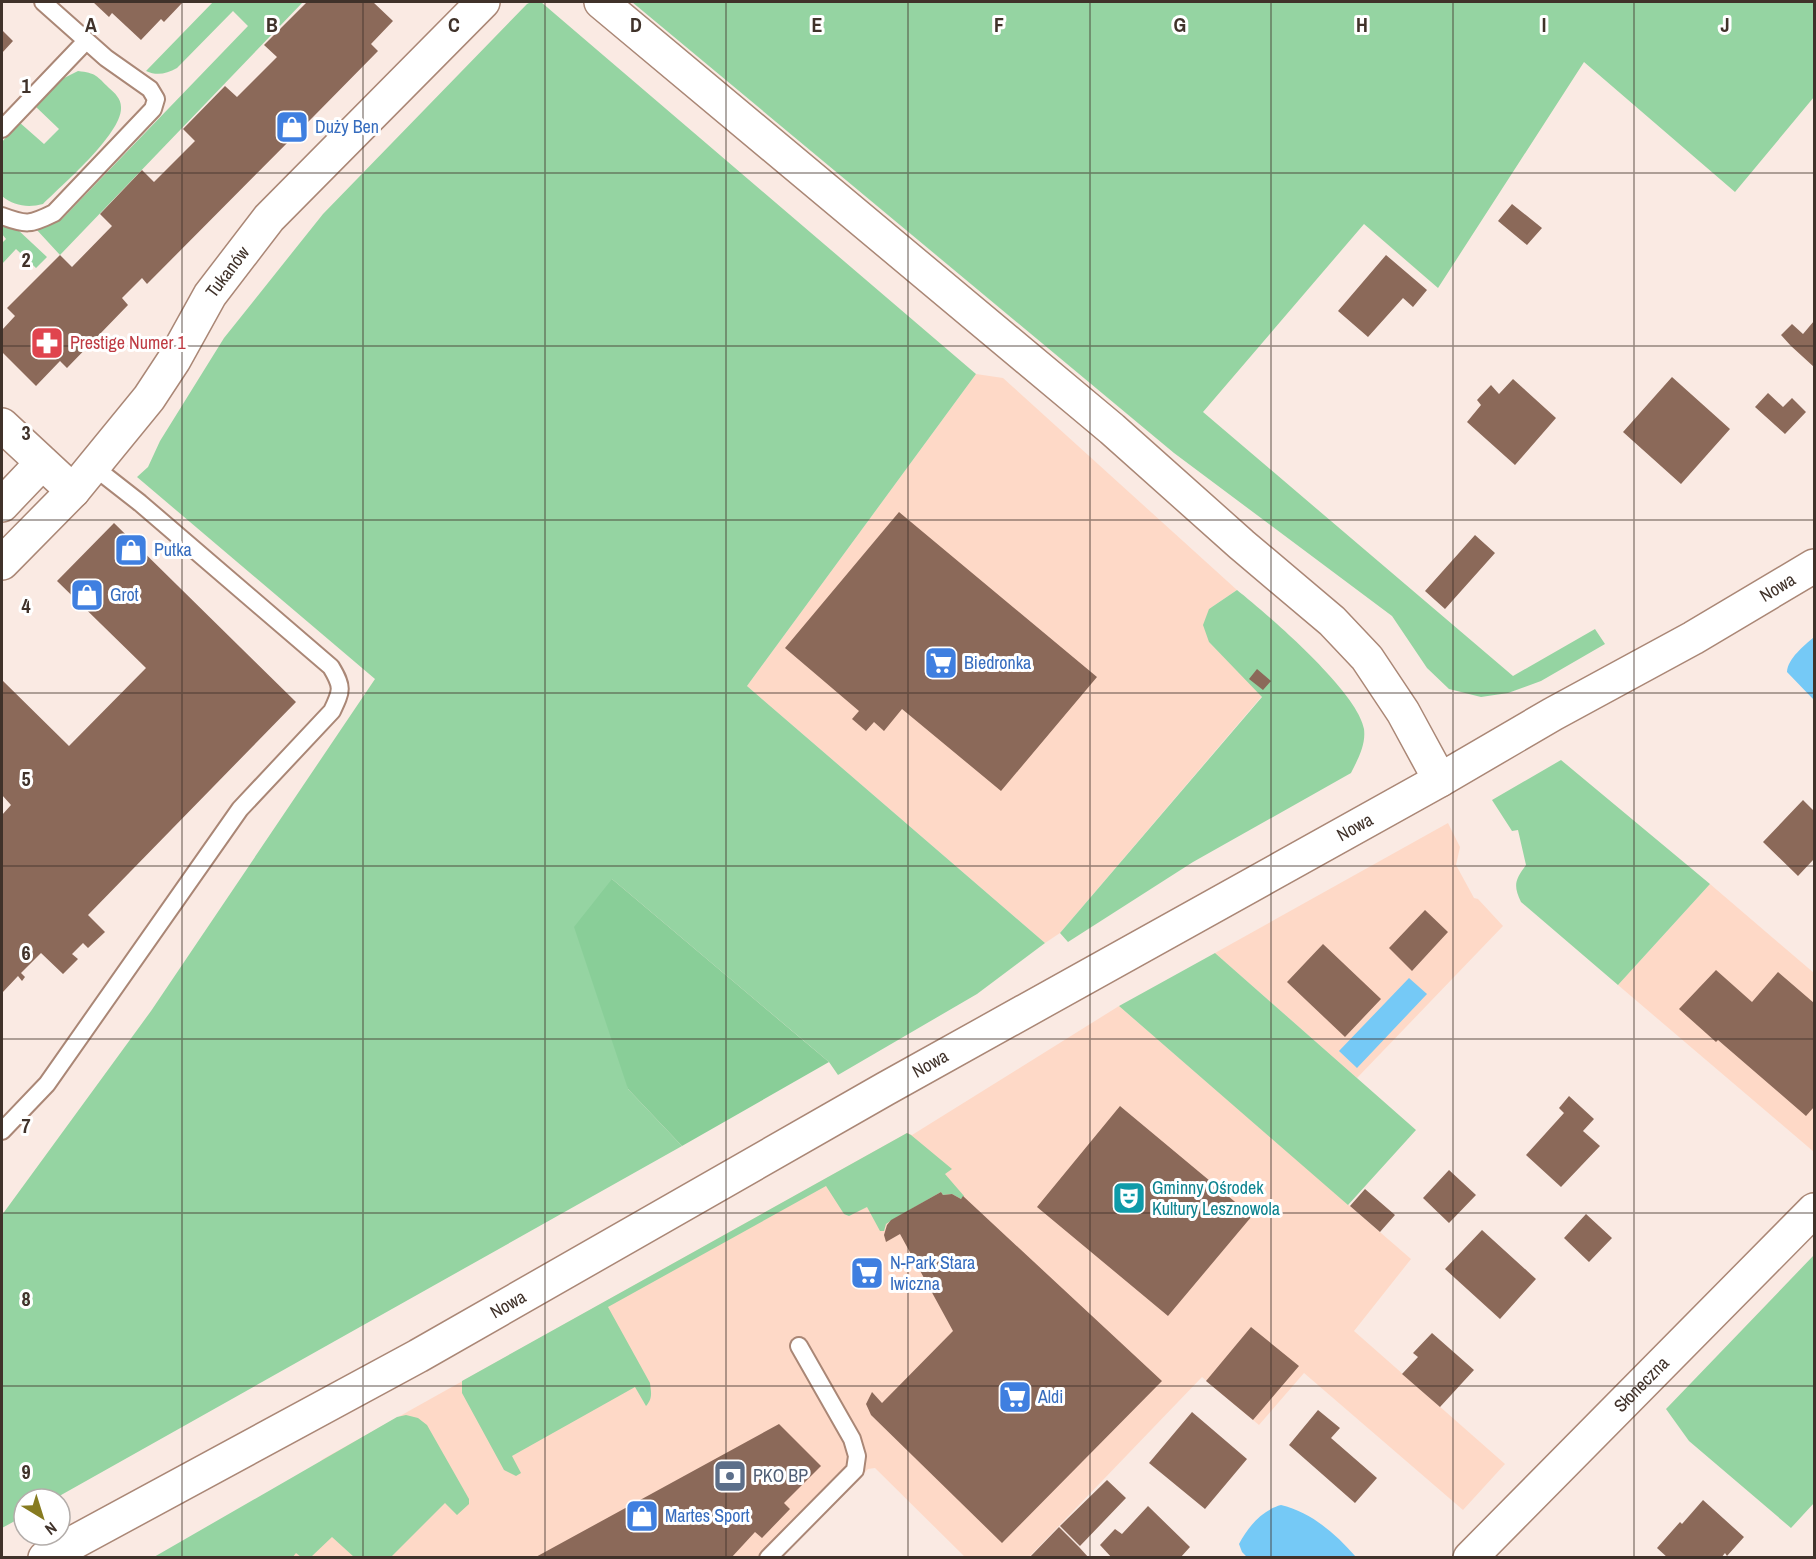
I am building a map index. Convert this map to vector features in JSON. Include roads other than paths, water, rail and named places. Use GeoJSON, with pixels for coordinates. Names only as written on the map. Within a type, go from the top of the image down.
{"type":"FeatureCollection","features":[{"type":"Feature","properties":{"kind":"street","name":"Tukanów"},"geometry":{"type":"LineString","coordinates":[[2,563],[73,491],[149,398],[174,360],[210,295],[253,237],[483,2]]}},
{"type":"Feature","properties":{"kind":"street"},"geometry":{"type":"LineString","coordinates":[[601,2],[1112,429],[1332,621],[1367,658],[1403,712],[1440,780]]}},
{"type":"Feature","properties":{"kind":"street"},"geometry":{"type":"LineString","coordinates":[[2,426],[73,491]]}},
{"type":"Feature","properties":{"kind":"street"},"geometry":{"type":"LineString","coordinates":[[2,505],[42,463]]}},
{"type":"Feature","properties":{"kind":"street","name":"Nowa"},"geometry":{"type":"LineString","coordinates":[[45,1557],[418,1356],[885,1089],[1440,780],[1553,714],[1693,638],[1815,567]]}},
{"type":"Feature","properties":{"kind":"street","name":"Słoneczna"},"geometry":{"type":"LineString","coordinates":[[1470,1557],[1815,1210]]}},
{"type":"Feature","properties":{"kind":"lane"},"geometry":{"type":"LineString","coordinates":[[2,216],[16,221],[34,223],[54,213],[153,109],[156,99],[150,89],[106,58],[43,2]]}},
{"type":"Feature","properties":{"kind":"lane"},"geometry":{"type":"LineString","coordinates":[[2,129],[87,41]]}},
{"type":"Feature","properties":{"kind":"lane"},"geometry":{"type":"LineString","coordinates":[[2,1131],[47,1084],[240,809],[332,711],[340,695],[340,682],[331,668],[140,503],[94,467]]}},
{"type":"Feature","properties":{"kind":"lane"},"geometry":{"type":"LineString","coordinates":[[768,1557],[855,1470],[857,1456],[852,1439],[799,1346]]}},
{"type":"Feature","properties":{"kind":"water"},"geometry":{"type":"Polygon","coordinates":[[[1814,637],[1814,700],[1787,672],[1793,657],[1814,637]]]}},
{"type":"Feature","properties":{"kind":"water"},"geometry":{"type":"Polygon","coordinates":[[[1409,978],[1427,994],[1357,1068],[1339,1051],[1409,978]]]}},
{"type":"Feature","properties":{"kind":"water"},"geometry":{"type":"Polygon","coordinates":[[[1281,1505],[1313,1518],[1340,1540],[1356,1557],[1247,1557],[1239,1544],[1262,1515],[1281,1505]]]}},
{"type":"Feature","properties":{"kind":"place","name":"Duży Ben"},"geometry":{"type":"Point","coordinates":[292,127]}},
{"type":"Feature","properties":{"kind":"place","name":"Prestige Numer 1"},"geometry":{"type":"Point","coordinates":[47,343]}},
{"type":"Feature","properties":{"kind":"place","name":"Putka"},"geometry":{"type":"Point","coordinates":[131,550]}},
{"type":"Feature","properties":{"kind":"place","name":"Grot"},"geometry":{"type":"Point","coordinates":[87,595]}},
{"type":"Feature","properties":{"kind":"place","name":"Biedronka"},"geometry":{"type":"Point","coordinates":[941,663]}},
{"type":"Feature","properties":{"kind":"place","name":"Gminny Ośrodek Kultury Lesznowola"},"geometry":{"type":"Point","coordinates":[1129,1198]}},
{"type":"Feature","properties":{"kind":"place","name":"N-Park Stara Iwiczna"},"geometry":{"type":"Point","coordinates":[867,1273]}},
{"type":"Feature","properties":{"kind":"place","name":"Aldi"},"geometry":{"type":"Point","coordinates":[1015,1397]}},
{"type":"Feature","properties":{"kind":"place","name":"PKO BP"},"geometry":{"type":"Point","coordinates":[730,1476]}},
{"type":"Feature","properties":{"kind":"place","name":"Martes Sport"},"geometry":{"type":"Point","coordinates":[642,1516]}}]}
